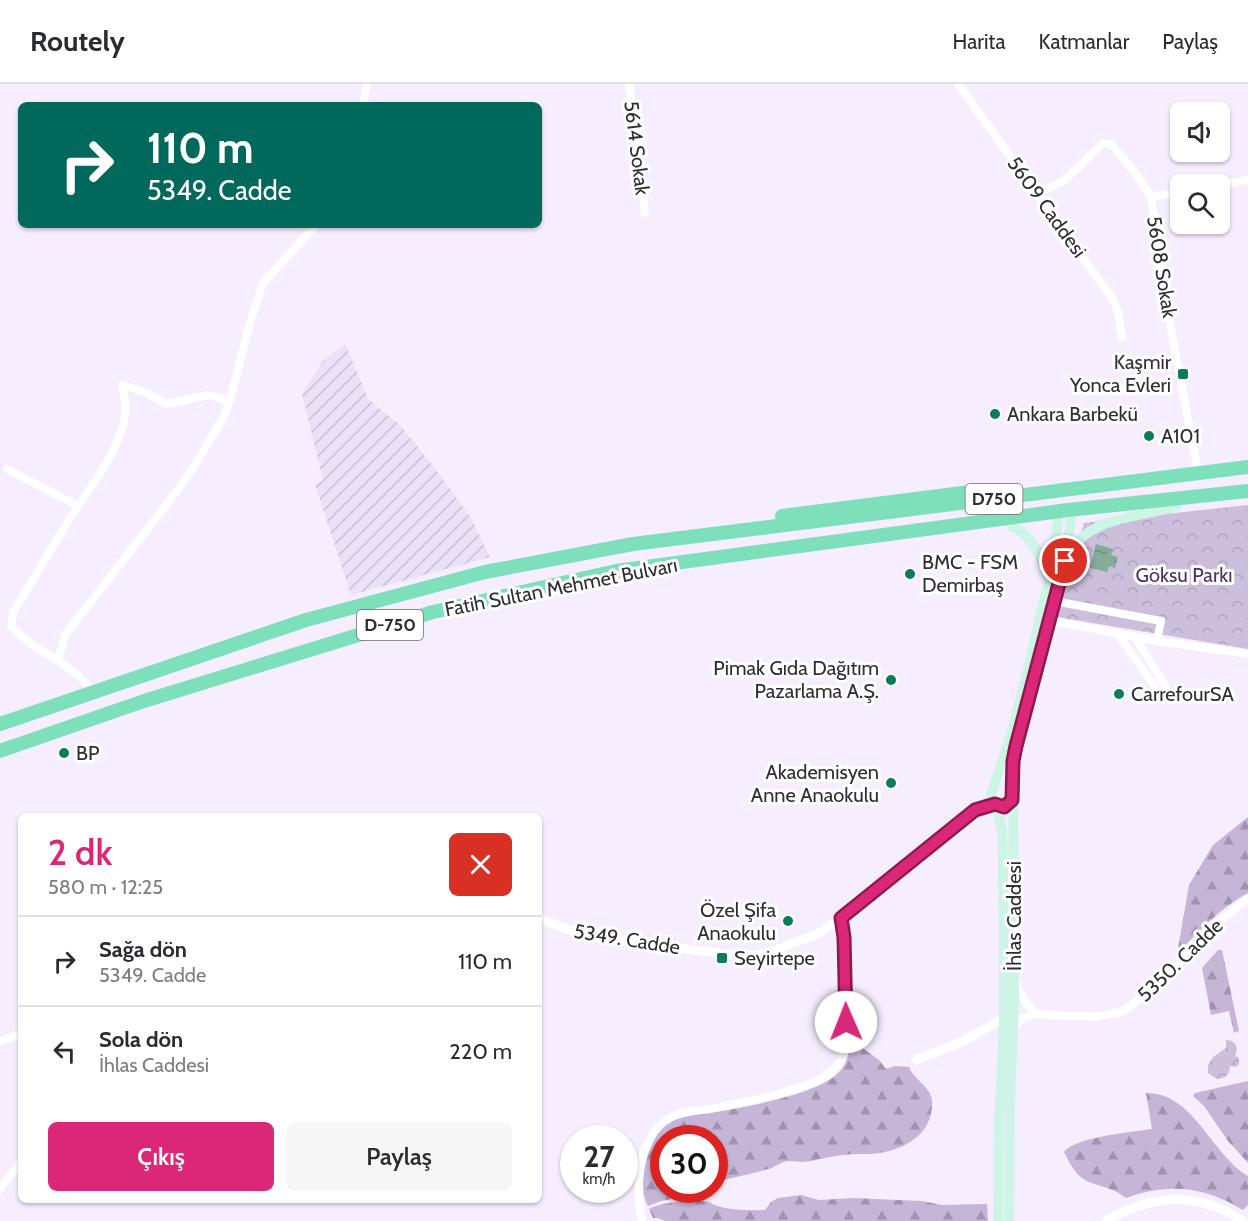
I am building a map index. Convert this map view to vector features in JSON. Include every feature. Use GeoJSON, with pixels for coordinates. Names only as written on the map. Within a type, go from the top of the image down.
{"type":"FeatureCollection","features":[{"type":"Feature","properties":{"kind":"highway"},"geometry":{"type":"LineString","coordinates":[[753,529],[781,516],[791,514],[1248,460]]}},
{"type":"Feature","properties":{"kind":"highway","name":"Fatih Sultan Mehmet Bulvarı"},"geometry":{"type":"LineString","coordinates":[[0,724],[306,620],[485,572],[633,544],[1248,467]]}},
{"type":"Feature","properties":{"kind":"highway"},"geometry":{"type":"LineString","coordinates":[[1100,478],[1092,486],[1089,497],[1093,508],[1103,516]]}},
{"type":"Feature","properties":{"kind":"highway"},"geometry":{"type":"LineString","coordinates":[[1061,483],[1077,495],[1079,500],[1078,506],[1065,520]]}},
{"type":"Feature","properties":{"kind":"highway"},"geometry":{"type":"LineString","coordinates":[[1061,483],[1047,496],[1046,506],[1065,520]]}},
{"type":"Feature","properties":{"kind":"highway"},"geometry":{"type":"LineString","coordinates":[[1017,526],[1031,517],[1033,506],[1029,495],[1019,487]]}},
{"type":"Feature","properties":{"kind":"highway","name":"Fatih Sultan Mehmet Bulvarı"},"geometry":{"type":"LineString","coordinates":[[0,751],[144,701],[433,612],[616,571],[1068,510],[1248,491]]}},
{"type":"Feature","properties":{"kind":"highway"},"geometry":{"type":"LineString","coordinates":[[755,552],[786,556],[1248,497]]}},
{"type":"Feature","properties":{"kind":"main road"},"geometry":{"type":"LineString","coordinates":[[1065,561],[1075,542],[1100,526],[1111,521],[1177,506]]}},
{"type":"Feature","properties":{"kind":"main road","name":"İhlas Caddesi"},"geometry":{"type":"LineString","coordinates":[[1010,1030],[1014,978],[1013,761],[1065,561],[1065,520]]}},
{"type":"Feature","properties":{"kind":"main road"},"geometry":{"type":"LineString","coordinates":[[993,799],[1065,520]]}},
{"type":"Feature","properties":{"kind":"main road"},"geometry":{"type":"LineString","coordinates":[[1017,526],[1044,564],[1049,580]]}},
{"type":"Feature","properties":{"kind":"main road"},"geometry":{"type":"LineString","coordinates":[[1004,785],[1012,796],[1004,807],[993,799],[997,786],[1004,785]]}},
{"type":"Feature","properties":{"kind":"main road","name":"İhlas Caddesi"},"geometry":{"type":"LineString","coordinates":[[993,799],[1002,829],[1004,1018],[1010,1030]]}},
{"type":"Feature","properties":{"kind":"main road"},"geometry":{"type":"LineString","coordinates":[[998,1221],[999,1124],[1010,1030]]}},
{"type":"Feature","properties":{"kind":"main road"},"geometry":{"type":"LineString","coordinates":[[1009,1221],[1010,1030]]}},
{"type":"Feature","properties":{"kind":"street"},"geometry":{"type":"LineString","coordinates":[[364,102],[367,84]]}},
{"type":"Feature","properties":{"kind":"street","name":"5614 Sokak"},"geometry":{"type":"LineString","coordinates":[[629,84],[645,213]]}},
{"type":"Feature","properties":{"kind":"street","name":"5609 Caddesi"},"geometry":{"type":"LineString","coordinates":[[958,84],[1112,298],[1118,312],[1122,337]]}},
{"type":"Feature","properties":{"kind":"street"},"geometry":{"type":"LineString","coordinates":[[1037,194],[1065,180],[1103,142],[1112,144],[1151,197],[1170,194]]}},
{"type":"Feature","properties":{"kind":"street"},"geometry":{"type":"LineString","coordinates":[[1230,183],[1248,180]]}},
{"type":"Feature","properties":{"kind":"street","name":"5608 Sokak"},"geometry":{"type":"LineString","coordinates":[[1151,197],[1173,337],[1197,466]]}},
{"type":"Feature","properties":{"kind":"street"},"geometry":{"type":"LineString","coordinates":[[58,660],[65,635],[177,491],[200,457],[223,418],[229,403],[262,283],[313,228]]}},
{"type":"Feature","properties":{"kind":"street"},"geometry":{"type":"LineString","coordinates":[[93,692],[85,680],[18,634],[11,626],[13,612],[78,506],[98,478],[118,440],[126,402],[122,385],[147,393],[167,404],[209,395],[229,403]]}},
{"type":"Feature","properties":{"kind":"street"},"geometry":{"type":"LineString","coordinates":[[7,469],[78,506]]}},
{"type":"Feature","properties":{"kind":"street"},"geometry":{"type":"LineString","coordinates":[[1053,601],[1161,621],[1157,641]]}},
{"type":"Feature","properties":{"kind":"street"},"geometry":{"type":"LineString","coordinates":[[1048,620],[1157,641],[1248,654]]}},
{"type":"Feature","properties":{"kind":"street"},"geometry":{"type":"LineString","coordinates":[[1117,633],[1163,692],[1134,637]]}},
{"type":"Feature","properties":{"kind":"street","name":"5349. Cadde"},"geometry":{"type":"LineString","coordinates":[[542,920],[585,936],[742,956],[765,954],[820,933],[975,810],[993,799]]}},
{"type":"Feature","properties":{"kind":"street","name":"5350. Cadde"},"geometry":{"type":"LineString","coordinates":[[1036,1014],[1094,1017],[1121,1012],[1131,1006],[1176,966],[1218,923],[1248,898]]}},
{"type":"Feature","properties":{"kind":"street"},"geometry":{"type":"LineString","coordinates":[[642,1221],[638,1192],[639,1173],[651,1136],[663,1122],[676,1115],[758,1099],[806,1086],[831,1071],[842,1059],[846,1041],[846,1003],[844,937],[841,918]]}},
{"type":"Feature","properties":{"kind":"street"},"geometry":{"type":"LineString","coordinates":[[1010,1030],[1023,1018],[1036,1014],[1026,1003],[1014,978]]}},
{"type":"Feature","properties":{"kind":"street"},"geometry":{"type":"LineString","coordinates":[[916,1060],[961,1042],[1004,1018]]}},
{"type":"Feature","properties":{"kind":"street"},"geometry":{"type":"LineString","coordinates":[[0,1041],[18,1035]]}},
{"type":"Feature","properties":{"kind":"street"},"geometry":{"type":"LineString","coordinates":[[0,1189],[18,1165]]}},
{"type":"Feature","properties":{"kind":"street"},"geometry":{"type":"LineString","coordinates":[[1106,1221],[1143,1203],[1167,1198],[1182,1198],[1207,1204],[1231,1213],[1243,1221]]}},
{"type":"Feature","properties":{"kind":"shaded area"},"geometry":{"type":"Polygon","coordinates":[[[345,344],[368,398],[399,424],[434,467],[471,518],[490,557],[351,595],[315,484],[323,480],[302,394],[322,362],[345,344]]]}},
{"type":"Feature","properties":{"kind":"green space","name":"Göksu Parkı"},"geometry":{"type":"Polygon","coordinates":[[[1248,505],[1248,649],[1057,617],[1084,523],[1248,505]]]}},
{"type":"Feature","properties":{"kind":"green space"},"geometry":{"type":"Polygon","coordinates":[[[1248,817],[1248,893],[1219,913],[1177,954],[1189,885],[1213,845],[1248,817]]]}},
{"type":"Feature","properties":{"kind":"green space"},"geometry":{"type":"Polygon","coordinates":[[[1218,950],[1222,950],[1239,1031],[1234,1033],[1229,1011],[1211,1015],[1202,968],[1218,950]]]}},
{"type":"Feature","properties":{"kind":"green space"},"geometry":{"type":"Polygon","coordinates":[[[852,1017],[855,1018],[864,1049],[879,1060],[886,1069],[895,1066],[909,1067],[931,1095],[929,1121],[924,1130],[900,1147],[880,1153],[852,1154],[802,1162],[786,1161],[770,1168],[728,1179],[728,1125],[667,1125],[683,1117],[738,1108],[793,1095],[824,1083],[835,1076],[846,1062],[852,1017]]]}},
{"type":"Feature","properties":{"kind":"green space"},"geometry":{"type":"Polygon","coordinates":[[[1226,1040],[1236,1045],[1235,1056],[1239,1058],[1239,1064],[1236,1067],[1230,1066],[1226,1075],[1217,1079],[1208,1073],[1208,1065],[1213,1057],[1226,1048],[1226,1040]]]}},
{"type":"Feature","properties":{"kind":"green space"},"geometry":{"type":"Polygon","coordinates":[[[1248,1081],[1248,1163],[1228,1141],[1204,1106],[1193,1096],[1195,1093],[1248,1081]]]}},
{"type":"Feature","properties":{"kind":"green space"},"geometry":{"type":"Polygon","coordinates":[[[1146,1093],[1162,1095],[1177,1102],[1201,1126],[1223,1154],[1248,1176],[1248,1205],[1243,1210],[1214,1196],[1186,1189],[1157,1190],[1126,1198],[1115,1191],[1085,1180],[1075,1171],[1064,1152],[1070,1147],[1091,1139],[1152,1129],[1146,1093]]]}},
{"type":"Feature","properties":{"kind":"green space"},"geometry":{"type":"Polygon","coordinates":[[[650,1149],[650,1203],[656,1203],[648,1206],[643,1191],[643,1181],[650,1149]]]}},
{"type":"Feature","properties":{"kind":"green space"},"geometry":{"type":"Polygon","coordinates":[[[801,1195],[819,1200],[854,1198],[922,1201],[942,1205],[987,1204],[988,1221],[665,1221],[653,1218],[649,1209],[670,1203],[711,1203],[734,1209],[765,1210],[771,1202],[778,1198],[801,1195]]]}},
{"type":"Feature","properties":{"kind":"water"},"geometry":{"type":"Polygon","coordinates":[[[1096,544],[1113,549],[1111,555],[1118,557],[1115,568],[1109,566],[1107,572],[1090,568],[1096,544]]]}},
{"type":"Feature","properties":{"kind":"place","name":"Kaşmir Yonca Evleri"},"geometry":{"type":"Point","coordinates":[1183,374]}},
{"type":"Feature","properties":{"kind":"place","name":"Ankara Barbekü"},"geometry":{"type":"Point","coordinates":[995,414]}},
{"type":"Feature","properties":{"kind":"place","name":"A101"},"geometry":{"type":"Point","coordinates":[1149,436]}},
{"type":"Feature","properties":{"kind":"place","name":"BMC - FSM Demirbaş"},"geometry":{"type":"Point","coordinates":[910,574]}},
{"type":"Feature","properties":{"kind":"place","name":"Pimak Gıda Dağıtım Pazarlama A.Ş."},"geometry":{"type":"Point","coordinates":[891,680]}},
{"type":"Feature","properties":{"kind":"place","name":"CarrefourSA"},"geometry":{"type":"Point","coordinates":[1119,694]}},
{"type":"Feature","properties":{"kind":"place","name":"BP"},"geometry":{"type":"Point","coordinates":[64,753]}},
{"type":"Feature","properties":{"kind":"place","name":"Akademisyen Anne Anaokulu"},"geometry":{"type":"Point","coordinates":[891,783]}},
{"type":"Feature","properties":{"kind":"place","name":"Özel Şifa Anaokulu"},"geometry":{"type":"Point","coordinates":[788,921]}},
{"type":"Feature","properties":{"kind":"place","name":"Seyirtepe"},"geometry":{"type":"Point","coordinates":[722,958]}},
{"type":"Feature","properties":{"kind":"route"},"geometry":{"type":"LineString","coordinates":[[846,1022],[844,937],[841,918],[975,810],[995,804],[1004,807],[1012,800],[1013,761],[1016,746],[1065,561]]}}]}
